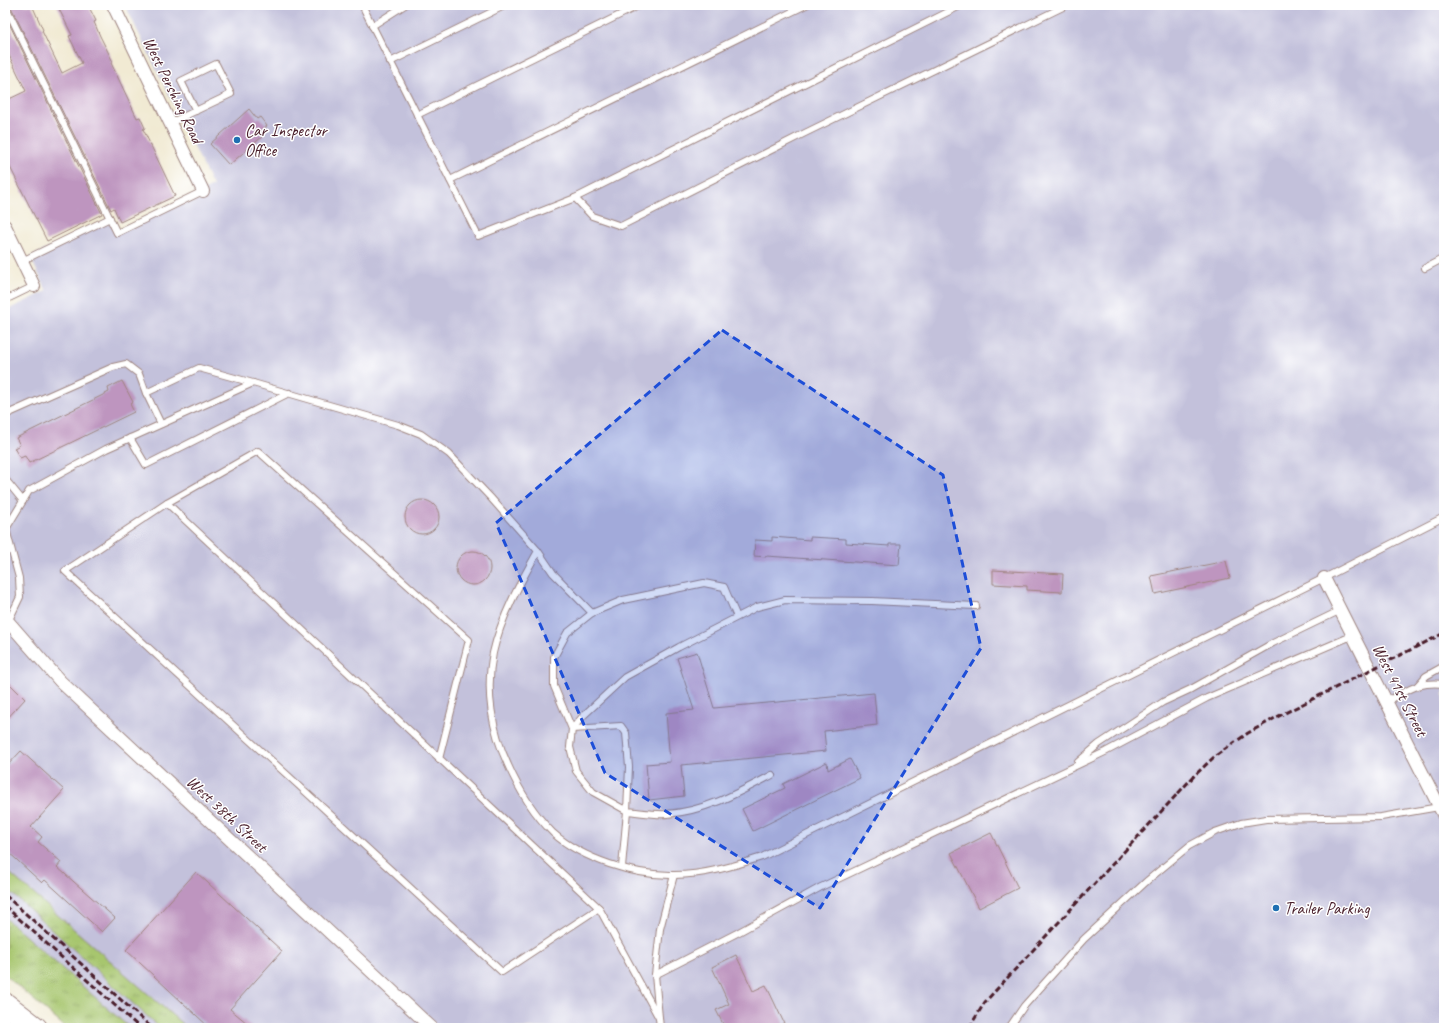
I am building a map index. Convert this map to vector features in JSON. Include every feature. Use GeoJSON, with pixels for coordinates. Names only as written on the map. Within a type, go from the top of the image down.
{"type":"FeatureCollection","features":[{"type":"Feature","properties":{"kind":"highway"},"geometry":{"type":"LineString","coordinates":[[5,1004],[36,1028]]}},
{"type":"Feature","properties":{"kind":"highway"},"geometry":{"type":"LineString","coordinates":[[5,1009],[26,1028]]}},
{"type":"Feature","properties":{"kind":"street","name":"West Pershing Road"},"geometry":{"type":"LineString","coordinates":[[113,5],[203,190]]}},
{"type":"Feature","properties":{"kind":"street"},"geometry":{"type":"LineString","coordinates":[[5,226],[34,286]]}},
{"type":"Feature","properties":{"kind":"street","name":"West 41st Street"},"geometry":{"type":"LineString","coordinates":[[1324,578],[1442,811]]}},
{"type":"Feature","properties":{"kind":"street","name":"West 38th Street"},"geometry":{"type":"LineString","coordinates":[[6,621],[60,681],[432,1028]]}},
{"type":"Feature","properties":{"kind":"lane"},"geometry":{"type":"LineString","coordinates":[[5,5],[117,233],[203,190]]}},
{"type":"Feature","properties":{"kind":"lane"},"geometry":{"type":"LineString","coordinates":[[362,5],[478,236],[575,198],[962,5]]}},
{"type":"Feature","properties":{"kind":"lane"},"geometry":{"type":"LineString","coordinates":[[372,26],[405,5]]}},
{"type":"Feature","properties":{"kind":"lane"},"geometry":{"type":"LineString","coordinates":[[390,62],[506,5]]}},
{"type":"Feature","properties":{"kind":"lane"},"geometry":{"type":"LineString","coordinates":[[417,115],[640,5]]}},
{"type":"Feature","properties":{"kind":"lane"},"geometry":{"type":"LineString","coordinates":[[450,180],[806,5]]}},
{"type":"Feature","properties":{"kind":"lane"},"geometry":{"type":"LineString","coordinates":[[575,198],[592,216],[621,226],[805,133],[1068,5]]}},
{"type":"Feature","properties":{"kind":"lane"},"geometry":{"type":"LineString","coordinates":[[170,123],[196,111],[231,94],[216,64],[181,81],[196,111]]}},
{"type":"Feature","properties":{"kind":"lane"},"geometry":{"type":"LineString","coordinates":[[22,261],[110,218]]}},
{"type":"Feature","properties":{"kind":"lane"},"geometry":{"type":"LineString","coordinates":[[1425,268],[1444,258]]}},
{"type":"Feature","properties":{"kind":"lane"},"geometry":{"type":"LineString","coordinates":[[5,300],[34,286]]}},
{"type":"Feature","properties":{"kind":"lane"},"geometry":{"type":"LineString","coordinates":[[5,415],[113,367],[126,364],[139,374],[146,393],[161,424]]}},
{"type":"Feature","properties":{"kind":"lane"},"geometry":{"type":"LineString","coordinates":[[146,393],[199,368],[398,425],[421,434],[449,454],[490,497],[538,551],[553,572],[592,613]]}},
{"type":"Feature","properties":{"kind":"lane"},"geometry":{"type":"LineString","coordinates":[[6,621],[20,597],[18,578],[6,529],[29,491],[106,449],[253,383]]}},
{"type":"Feature","properties":{"kind":"lane"},"geometry":{"type":"LineString","coordinates":[[130,438],[146,465],[289,393]]}},
{"type":"Feature","properties":{"kind":"lane"},"geometry":{"type":"LineString","coordinates":[[439,759],[469,640],[258,452],[167,503],[65,571],[502,972],[599,908]]}},
{"type":"Feature","properties":{"kind":"lane"},"geometry":{"type":"LineString","coordinates":[[5,479],[23,501]]}},
{"type":"Feature","properties":{"kind":"lane"},"geometry":{"type":"LineString","coordinates":[[167,503],[599,908],[659,1018]]}},
{"type":"Feature","properties":{"kind":"lane"},"geometry":{"type":"LineString","coordinates":[[538,551],[500,628],[493,654],[490,679],[491,706],[494,728],[512,775],[523,795],[539,817],[554,833],[572,846],[596,859],[622,867],[646,874],[674,876],[711,871],[734,866],[762,857],[1444,517]]}},
{"type":"Feature","properties":{"kind":"lane"},"geometry":{"type":"LineString","coordinates":[[737,617],[724,587],[704,584],[623,600],[592,613],[567,633],[554,657],[554,686],[572,728],[570,747],[576,771],[594,792],[627,811],[667,814],[691,810],[727,799],[772,775]]}},
{"type":"Feature","properties":{"kind":"lane"},"geometry":{"type":"LineString","coordinates":[[572,728],[584,714],[625,677],[678,647],[757,607],[785,600],[872,601],[976,606]]}},
{"type":"Feature","properties":{"kind":"lane"},"geometry":{"type":"LineString","coordinates":[[1072,768],[1099,744],[1163,702],[1191,689],[1273,643],[1341,610]]}},
{"type":"Feature","properties":{"kind":"lane"},"geometry":{"type":"LineString","coordinates":[[655,975],[737,933],[821,887],[1105,752],[1207,698],[1354,635]]}},
{"type":"Feature","properties":{"kind":"lane"},"geometry":{"type":"LineString","coordinates":[[1418,685],[1426,676],[1444,666]]}},
{"type":"Feature","properties":{"kind":"lane"},"geometry":{"type":"LineString","coordinates":[[1387,701],[1418,685],[1431,683],[1444,684]]}},
{"type":"Feature","properties":{"kind":"lane"},"geometry":{"type":"LineString","coordinates":[[572,728],[622,726],[626,733],[629,767],[622,867]]}},
{"type":"Feature","properties":{"kind":"lane"},"geometry":{"type":"LineString","coordinates":[[1009,1028],[1024,1006],[1084,939],[1148,880],[1189,846],[1215,832],[1240,823],[1266,819],[1381,817],[1442,811]]}},
{"type":"Feature","properties":{"kind":"lane"},"geometry":{"type":"LineString","coordinates":[[660,1028],[655,975],[660,929],[674,876]]}},
{"type":"Feature","properties":{"kind":"highlighted area"},"geometry":{"type":"Polygon","coordinates":[[[722,330],[943,475],[981,648],[820,908],[605,773],[496,523],[722,330]]]}},
{"type":"Feature","properties":{"kind":"shaded area"},"geometry":{"type":"Polygon","coordinates":[[[125,5],[1444,5],[1444,1028],[187,1028],[5,869],[5,311],[47,291],[30,257],[110,218],[117,233],[213,186],[125,5]]]}},
{"type":"Feature","properties":{"kind":"shaded area"},"geometry":{"type":"Polygon","coordinates":[[[5,887],[160,1028],[130,1028],[5,918],[5,887]]]}},
{"type":"Feature","properties":{"kind":"green space"},"geometry":{"type":"Polygon","coordinates":[[[5,869],[187,1028],[160,1028],[5,887],[5,869]]]}},
{"type":"Feature","properties":{"kind":"green space"},"geometry":{"type":"Polygon","coordinates":[[[5,918],[130,1028],[66,1028],[5,975],[5,918]]]}},
{"type":"Feature","properties":{"kind":"building"},"geometry":{"type":"Polygon","coordinates":[[[10,5],[32,5],[43,30],[42,31],[62,73],[82,63],[69,36],[72,35],[57,5],[88,5],[96,21],[94,22],[100,36],[113,62],[111,63],[137,118],[140,117],[145,128],[143,129],[175,196],[120,222],[114,208],[111,210],[10,5]]]}},
{"type":"Feature","properties":{"kind":"building"},"geometry":{"type":"Polygon","coordinates":[[[5,15],[102,214],[47,241],[5,157],[5,101],[26,91],[5,47],[5,15]]]}},
{"type":"Feature","properties":{"kind":"building","name":"Car Inspector Office"},"geometry":{"type":"Polygon","coordinates":[[[249,109],[257,119],[260,117],[267,126],[259,132],[263,136],[229,165],[210,144],[249,109]]]}},
{"type":"Feature","properties":{"kind":"building"},"geometry":{"type":"Polygon","coordinates":[[[122,381],[133,402],[130,404],[134,412],[29,463],[25,456],[20,458],[14,448],[20,445],[16,438],[109,392],[108,388],[122,381]]]}},
{"type":"Feature","properties":{"kind":"building"},"geometry":{"type":"Polygon","coordinates":[[[422,500],[434,505],[439,517],[434,529],[422,534],[410,529],[405,517],[410,505],[422,500]]]}},
{"type":"Feature","properties":{"kind":"building"},"geometry":{"type":"Polygon","coordinates":[[[772,537],[810,540],[810,537],[846,539],[846,543],[889,546],[889,544],[901,544],[899,565],[754,556],[755,540],[772,541],[772,537]]]}},
{"type":"Feature","properties":{"kind":"building"},"geometry":{"type":"Polygon","coordinates":[[[473,551],[485,556],[490,568],[485,580],[473,585],[461,580],[456,568],[461,556],[473,551]]]}},
{"type":"Feature","properties":{"kind":"building"},"geometry":{"type":"Polygon","coordinates":[[[1226,561],[1230,578],[1155,594],[1151,576],[1226,561]]]}},
{"type":"Feature","properties":{"kind":"building"},"geometry":{"type":"Polygon","coordinates":[[[993,570],[1063,574],[1062,592],[1027,590],[1027,586],[993,584],[993,570]]]}},
{"type":"Feature","properties":{"kind":"building"},"geometry":{"type":"Polygon","coordinates":[[[697,652],[714,708],[874,693],[877,725],[824,731],[826,751],[681,765],[684,796],[649,800],[646,764],[670,762],[666,713],[694,710],[677,658],[697,652]]]}},
{"type":"Feature","properties":{"kind":"building"},"geometry":{"type":"Polygon","coordinates":[[[5,679],[25,699],[5,721],[5,679]]]}},
{"type":"Feature","properties":{"kind":"building"},"geometry":{"type":"Polygon","coordinates":[[[21,751],[64,790],[31,827],[42,837],[38,842],[61,862],[57,867],[115,918],[102,932],[45,880],[42,883],[5,849],[5,768],[21,751]]]}},
{"type":"Feature","properties":{"kind":"building"},"geometry":{"type":"Polygon","coordinates":[[[850,759],[860,778],[753,831],[742,809],[785,788],[783,784],[827,762],[828,770],[850,759]]]}},
{"type":"Feature","properties":{"kind":"building"},"geometry":{"type":"Polygon","coordinates":[[[991,833],[1018,888],[979,908],[951,853],[991,833]]]}},
{"type":"Feature","properties":{"kind":"building"},"geometry":{"type":"Polygon","coordinates":[[[196,872],[282,951],[230,1009],[253,1028],[210,1028],[126,950],[196,872]]]}},
{"type":"Feature","properties":{"kind":"building"},"geometry":{"type":"Polygon","coordinates":[[[736,955],[753,991],[766,985],[784,1023],[774,1028],[725,1028],[716,1010],[729,1004],[712,967],[736,955]]]}},
{"type":"Feature","properties":{"kind":"railway"},"geometry":{"type":"LineString","coordinates":[[969,1028],[985,1002],[1194,776],[1214,757],[1248,733],[1277,717],[1444,633]]}},
{"type":"Feature","properties":{"kind":"railway"},"geometry":{"type":"LineString","coordinates":[[5,895],[152,1028]]}},
{"type":"Feature","properties":{"kind":"railway"},"geometry":{"type":"LineString","coordinates":[[5,906],[140,1028]]}},
{"type":"Feature","properties":{"kind":"place","name":"Car Inspector Office"},"geometry":{"type":"Point","coordinates":[237,140]}},
{"type":"Feature","properties":{"kind":"place","name":"Trailer Parking"},"geometry":{"type":"Point","coordinates":[1276,908]}}]}
